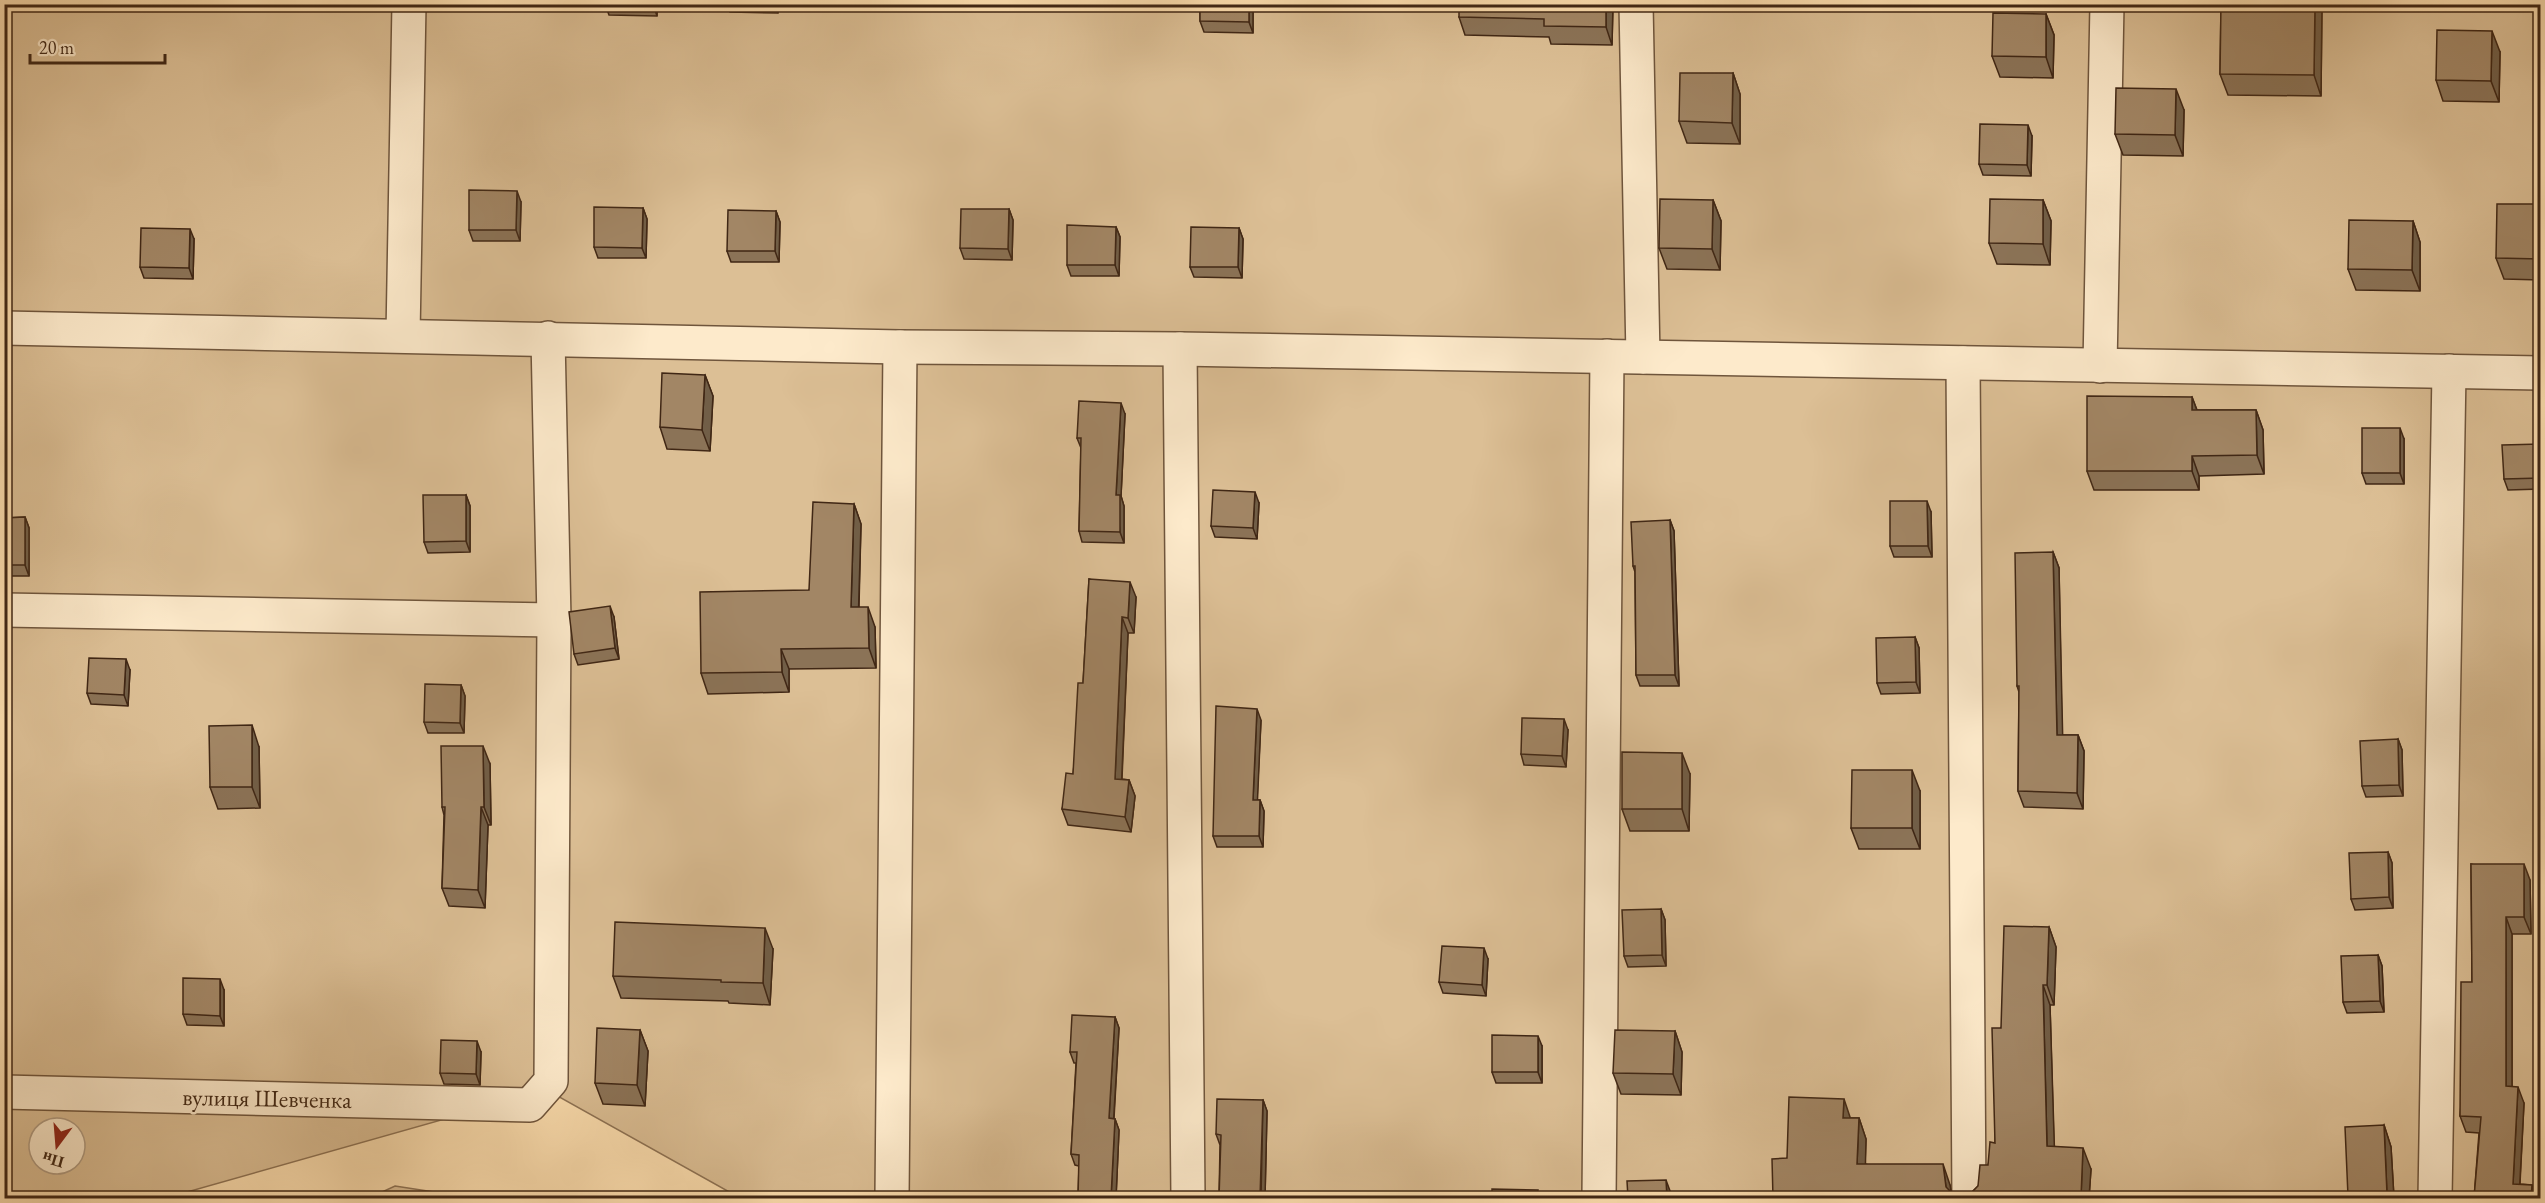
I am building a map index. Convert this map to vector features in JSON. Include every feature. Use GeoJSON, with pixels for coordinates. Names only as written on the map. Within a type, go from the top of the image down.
{"type":"FeatureCollection","features":[{"type":"Feature","properties":{"kind":"street"},"geometry":{"type":"LineString","coordinates":[[403,335],[409,4]]}},
{"type":"Feature","properties":{"kind":"street"},"geometry":{"type":"LineString","coordinates":[[1636,4],[1643,357]]}},
{"type":"Feature","properties":{"kind":"street"},"geometry":{"type":"LineString","coordinates":[[2100,366],[2107,4]]}},
{"type":"Feature","properties":{"kind":"street"},"geometry":{"type":"LineString","coordinates":[[4,328],[900,347],[1180,349],[2541,373]]}},
{"type":"Feature","properties":{"kind":"street"},"geometry":{"type":"LineString","coordinates":[[4,610],[554,620],[548,338]]}},
{"type":"Feature","properties":{"kind":"street"},"geometry":{"type":"LineString","coordinates":[[892,1198],[900,347]]}},
{"type":"Feature","properties":{"kind":"street"},"geometry":{"type":"LineString","coordinates":[[1180,349],[1188,1198]]}},
{"type":"Feature","properties":{"kind":"street"},"geometry":{"type":"LineString","coordinates":[[1599,1198],[1607,356]]}},
{"type":"Feature","properties":{"kind":"street"},"geometry":{"type":"LineString","coordinates":[[1963,363],[1969,1198]]}},
{"type":"Feature","properties":{"kind":"street"},"geometry":{"type":"LineString","coordinates":[[2435,1198],[2449,371]]}},
{"type":"Feature","properties":{"kind":"street","name":"вулиця Шевченка"},"geometry":{"type":"LineString","coordinates":[[4,1092],[530,1105],[551,1082],[554,620]]}},
{"type":"Feature","properties":{"kind":"shaded area"},"geometry":{"type":"Polygon","coordinates":[[[5,5],[2540,5],[2540,1198],[740,1198],[547,1090],[166,1198],[5,1198],[5,5]]]}},
{"type":"Feature","properties":{"kind":"shaded area"},"geometry":{"type":"Polygon","coordinates":[[[395,1186],[473,1198],[369,1198],[395,1186]]]}},
{"type":"Feature","properties":{"kind":"building"},"geometry":{"type":"Polygon","coordinates":[[[1200,4],[1249,4],[1249,22],[1200,21],[1200,4]]]}},
{"type":"Feature","properties":{"kind":"building"},"geometry":{"type":"Polygon","coordinates":[[[1459,4],[1606,4],[1606,27],[1544,26],[1544,19],[1459,17],[1459,4]]]}},
{"type":"Feature","properties":{"kind":"building"},"geometry":{"type":"Polygon","coordinates":[[[2221,4],[2315,4],[2314,75],[2220,74],[2221,4]]]}},
{"type":"Feature","properties":{"kind":"building"},"geometry":{"type":"Polygon","coordinates":[[[1993,13],[2046,14],[2046,57],[1992,56],[1993,13]]]}},
{"type":"Feature","properties":{"kind":"building"},"geometry":{"type":"Polygon","coordinates":[[[2437,30],[2492,31],[2491,81],[2436,80],[2437,30]]]}},
{"type":"Feature","properties":{"kind":"building"},"geometry":{"type":"Polygon","coordinates":[[[1680,73],[1733,73],[1732,123],[1679,121],[1680,73]]]}},
{"type":"Feature","properties":{"kind":"building"},"geometry":{"type":"Polygon","coordinates":[[[2116,88],[2176,89],[2175,135],[2115,134],[2116,88]]]}},
{"type":"Feature","properties":{"kind":"building"},"geometry":{"type":"Polygon","coordinates":[[[1980,124],[2028,125],[2027,165],[1979,164],[1980,124]]]}},
{"type":"Feature","properties":{"kind":"building"},"geometry":{"type":"Polygon","coordinates":[[[469,190],[517,191],[516,230],[469,230],[469,190]]]}},
{"type":"Feature","properties":{"kind":"building"},"geometry":{"type":"Polygon","coordinates":[[[1660,199],[1713,200],[1712,249],[1659,248],[1660,199]]]}},
{"type":"Feature","properties":{"kind":"building"},"geometry":{"type":"Polygon","coordinates":[[[1990,199],[2043,200],[2043,244],[1989,243],[1990,199]]]}},
{"type":"Feature","properties":{"kind":"building"},"geometry":{"type":"Polygon","coordinates":[[[2497,204],[2541,204],[2541,259],[2496,258],[2497,204]]]}},
{"type":"Feature","properties":{"kind":"building"},"geometry":{"type":"Polygon","coordinates":[[[594,207],[643,208],[642,248],[594,247],[594,207]]]}},
{"type":"Feature","properties":{"kind":"building"},"geometry":{"type":"Polygon","coordinates":[[[961,209],[1009,209],[1008,249],[960,248],[961,209]]]}},
{"type":"Feature","properties":{"kind":"building"},"geometry":{"type":"Polygon","coordinates":[[[728,210],[776,211],[775,251],[727,251],[728,210]]]}},
{"type":"Feature","properties":{"kind":"building"},"geometry":{"type":"Polygon","coordinates":[[[2349,220],[2413,221],[2412,270],[2348,269],[2349,220]]]}},
{"type":"Feature","properties":{"kind":"building"},"geometry":{"type":"Polygon","coordinates":[[[1067,225],[1116,227],[1115,265],[1067,265],[1067,225]]]}},
{"type":"Feature","properties":{"kind":"building"},"geometry":{"type":"Polygon","coordinates":[[[1191,227],[1239,228],[1238,267],[1190,267],[1191,227]]]}},
{"type":"Feature","properties":{"kind":"building"},"geometry":{"type":"Polygon","coordinates":[[[141,228],[190,229],[189,268],[140,267],[141,228]]]}},
{"type":"Feature","properties":{"kind":"building"},"geometry":{"type":"Polygon","coordinates":[[[662,373],[705,375],[702,430],[660,427],[662,373]]]}},
{"type":"Feature","properties":{"kind":"building"},"geometry":{"type":"Polygon","coordinates":[[[2087,396],[2192,397],[2192,410],[2256,410],[2257,455],[2192,456],[2192,471],[2087,471],[2087,396]]]}},
{"type":"Feature","properties":{"kind":"building"},"geometry":{"type":"Polygon","coordinates":[[[1079,401],[1121,403],[1116,495],[1120,495],[1120,532],[1079,531],[1081,438],[1077,438],[1079,401]]]}},
{"type":"Feature","properties":{"kind":"building"},"geometry":{"type":"Polygon","coordinates":[[[2362,428],[2400,428],[2400,473],[2362,473],[2362,428]]]}},
{"type":"Feature","properties":{"kind":"building"},"geometry":{"type":"Polygon","coordinates":[[[2541,444],[2541,478],[2504,479],[2502,445],[2541,444]]]}},
{"type":"Feature","properties":{"kind":"building"},"geometry":{"type":"Polygon","coordinates":[[[1213,490],[1255,492],[1253,528],[1211,526],[1213,490]]]}},
{"type":"Feature","properties":{"kind":"building"},"geometry":{"type":"Polygon","coordinates":[[[423,495],[466,495],[466,541],[424,542],[423,495]]]}},
{"type":"Feature","properties":{"kind":"building"},"geometry":{"type":"Polygon","coordinates":[[[1890,501],[1927,501],[1928,546],[1890,546],[1890,501]]]}},
{"type":"Feature","properties":{"kind":"building"},"geometry":{"type":"Polygon","coordinates":[[[813,502],[854,504],[851,607],[868,607],[869,648],[781,649],[782,672],[701,673],[700,592],[809,590],[813,502]]]}},
{"type":"Feature","properties":{"kind":"building"},"geometry":{"type":"Polygon","coordinates":[[[25,517],[25,565],[4,565],[4,518],[25,517]]]}},
{"type":"Feature","properties":{"kind":"building"},"geometry":{"type":"Polygon","coordinates":[[[1670,520],[1675,675],[1636,675],[1635,566],[1633,566],[1631,522],[1670,520]]]}},
{"type":"Feature","properties":{"kind":"building"},"geometry":{"type":"Polygon","coordinates":[[[2053,552],[2057,735],[2078,735],[2077,793],[2018,791],[2019,686],[2017,686],[2015,553],[2053,552]]]}},
{"type":"Feature","properties":{"kind":"building"},"geometry":{"type":"Polygon","coordinates":[[[1089,579],[1130,582],[1128,618],[1122,617],[1115,779],[1129,780],[1125,817],[1062,809],[1066,773],[1073,774],[1078,683],[1083,683],[1089,579]]]}},
{"type":"Feature","properties":{"kind":"building"},"geometry":{"type":"Polygon","coordinates":[[[610,606],[615,648],[574,654],[569,612],[610,606]]]}},
{"type":"Feature","properties":{"kind":"building"},"geometry":{"type":"Polygon","coordinates":[[[1915,637],[1916,682],[1877,683],[1876,638],[1915,637]]]}},
{"type":"Feature","properties":{"kind":"building"},"geometry":{"type":"Polygon","coordinates":[[[89,658],[126,659],[124,695],[87,693],[89,658]]]}},
{"type":"Feature","properties":{"kind":"building"},"geometry":{"type":"Polygon","coordinates":[[[425,684],[461,685],[460,723],[424,722],[425,684]]]}},
{"type":"Feature","properties":{"kind":"building"},"geometry":{"type":"Polygon","coordinates":[[[1216,706],[1257,709],[1253,800],[1260,800],[1259,836],[1213,836],[1216,706]]]}},
{"type":"Feature","properties":{"kind":"building"},"geometry":{"type":"Polygon","coordinates":[[[1522,718],[1564,719],[1562,756],[1521,754],[1522,718]]]}},
{"type":"Feature","properties":{"kind":"building"},"geometry":{"type":"Polygon","coordinates":[[[252,725],[252,787],[210,787],[209,726],[252,725]]]}},
{"type":"Feature","properties":{"kind":"building"},"geometry":{"type":"Polygon","coordinates":[[[2398,739],[2399,785],[2362,786],[2360,741],[2398,739]]]}},
{"type":"Feature","properties":{"kind":"building"},"geometry":{"type":"Polygon","coordinates":[[[441,746],[483,746],[484,807],[481,807],[478,890],[442,888],[445,807],[442,807],[441,746]]]}},
{"type":"Feature","properties":{"kind":"building"},"geometry":{"type":"Polygon","coordinates":[[[1622,752],[1682,753],[1682,809],[1622,809],[1622,752]]]}},
{"type":"Feature","properties":{"kind":"building"},"geometry":{"type":"Polygon","coordinates":[[[1852,770],[1912,770],[1912,828],[1851,828],[1852,770]]]}},
{"type":"Feature","properties":{"kind":"building"},"geometry":{"type":"Polygon","coordinates":[[[2388,852],[2389,897],[2351,899],[2349,853],[2388,852]]]}},
{"type":"Feature","properties":{"kind":"building"},"geometry":{"type":"Polygon","coordinates":[[[2471,864],[2524,864],[2524,917],[2506,917],[2506,1086],[2518,1087],[2513,1184],[2532,1185],[2531,1198],[2474,1198],[2481,1117],[2460,1116],[2461,982],[2472,982],[2471,864]]]}},
{"type":"Feature","properties":{"kind":"building"},"geometry":{"type":"Polygon","coordinates":[[[1661,909],[1662,955],[1624,956],[1622,910],[1661,909]]]}},
{"type":"Feature","properties":{"kind":"building"},"geometry":{"type":"Polygon","coordinates":[[[615,922],[765,928],[763,983],[613,976],[615,922]]]}},
{"type":"Feature","properties":{"kind":"building"},"geometry":{"type":"Polygon","coordinates":[[[2004,926],[2049,927],[2047,985],[2043,985],[2047,1146],[2083,1148],[2081,1197],[2046,1194],[2046,1198],[1773,1198],[1772,1159],[1787,1158],[1789,1097],[1844,1099],[1843,1118],[1859,1118],[1857,1164],[1943,1164],[1946,1187],[1952,1193],[1961,1196],[1971,1193],[1978,1186],[1980,1165],[1988,1165],[1990,1142],[1995,1143],[1992,1028],[2001,1028],[2004,926]]]}},
{"type":"Feature","properties":{"kind":"building"},"geometry":{"type":"Polygon","coordinates":[[[1442,946],[1484,948],[1482,985],[1439,982],[1442,946]]]}},
{"type":"Feature","properties":{"kind":"building"},"geometry":{"type":"Polygon","coordinates":[[[2378,955],[2380,1001],[2343,1002],[2341,956],[2378,955]]]}},
{"type":"Feature","properties":{"kind":"building"},"geometry":{"type":"Polygon","coordinates":[[[183,978],[220,979],[220,1016],[183,1014],[183,978]]]}},
{"type":"Feature","properties":{"kind":"building"},"geometry":{"type":"Polygon","coordinates":[[[1072,1015],[1115,1017],[1109,1118],[1115,1119],[1111,1198],[1078,1198],[1079,1155],[1071,1154],[1077,1052],[1070,1052],[1072,1015]]]}},
{"type":"Feature","properties":{"kind":"building"},"geometry":{"type":"Polygon","coordinates":[[[597,1028],[640,1030],[637,1085],[595,1083],[597,1028]]]}},
{"type":"Feature","properties":{"kind":"building"},"geometry":{"type":"Polygon","coordinates":[[[1615,1030],[1675,1031],[1673,1074],[1613,1073],[1615,1030]]]}},
{"type":"Feature","properties":{"kind":"building"},"geometry":{"type":"Polygon","coordinates":[[[1492,1035],[1538,1036],[1538,1072],[1492,1072],[1492,1035]]]}},
{"type":"Feature","properties":{"kind":"building"},"geometry":{"type":"Polygon","coordinates":[[[441,1040],[477,1041],[476,1074],[440,1073],[441,1040]]]}},
{"type":"Feature","properties":{"kind":"building"},"geometry":{"type":"Polygon","coordinates":[[[1217,1099],[1263,1100],[1260,1198],[1219,1198],[1221,1135],[1216,1134],[1217,1099]]]}},
{"type":"Feature","properties":{"kind":"building"},"geometry":{"type":"Polygon","coordinates":[[[2384,1125],[2387,1194],[2348,1196],[2345,1127],[2384,1125]]]}},
{"type":"Feature","properties":{"kind":"building"},"geometry":{"type":"Polygon","coordinates":[[[1666,1180],[1667,1198],[1628,1198],[1627,1181],[1666,1180]]]}},
{"type":"Feature","properties":{"kind":"building"},"geometry":{"type":"Polygon","coordinates":[[[1492,1189],[1538,1190],[1537,1198],[1492,1198],[1492,1189]]]}}]}
